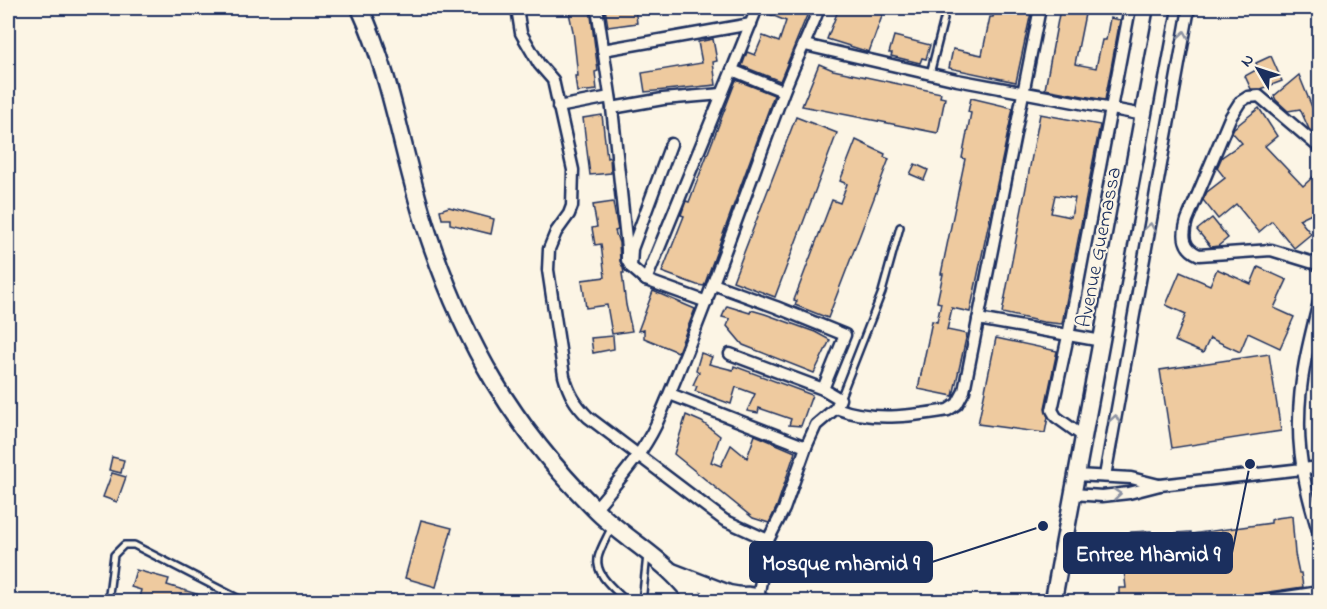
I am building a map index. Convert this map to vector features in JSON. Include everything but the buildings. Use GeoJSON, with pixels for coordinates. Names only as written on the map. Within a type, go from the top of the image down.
{"type":"FeatureCollection","features":[{"type":"Feature","properties":{"kind":"main road"},"geometry":{"type":"LineString","coordinates":[[360,8],[378,55],[427,232],[463,327],[488,375],[513,414],[558,469],[595,509],[671,572],[699,602]]}},
{"type":"Feature","properties":{"kind":"main road","name":"Avenue Guemassa"},"geometry":{"type":"LineString","coordinates":[[1053,602],[1164,8]]}},
{"type":"Feature","properties":{"kind":"main road"},"geometry":{"type":"LineString","coordinates":[[671,572],[748,599]]}},
{"type":"Feature","properties":{"kind":"street"},"geometry":{"type":"LineString","coordinates":[[517,8],[521,33],[539,64],[553,80],[573,170],[572,206],[556,232],[549,249],[548,270],[568,392],[576,405],[588,417],[724,520],[768,540]]}},
{"type":"Feature","properties":{"kind":"street"},"geometry":{"type":"LineString","coordinates":[[597,8],[611,103],[627,260],[631,267],[646,279],[707,302]]}},
{"type":"Feature","properties":{"kind":"street"},"geometry":{"type":"LineString","coordinates":[[646,279],[757,8]]}},
{"type":"Feature","properties":{"kind":"street"},"geometry":{"type":"LineString","coordinates":[[595,509],[647,444],[670,394],[707,302],[783,92],[819,8]]}},
{"type":"Feature","properties":{"kind":"street"},"geometry":{"type":"LineString","coordinates":[[730,354],[824,389],[851,413],[873,417],[948,410],[957,404],[964,391],[1040,8]]}},
{"type":"Feature","properties":{"kind":"street"},"geometry":{"type":"LineString","coordinates":[[1084,437],[1056,417],[1052,410],[1130,8]]}},
{"type":"Feature","properties":{"kind":"street"},"geometry":{"type":"LineString","coordinates":[[1105,476],[1189,8]]}},
{"type":"Feature","properties":{"kind":"street"},"geometry":{"type":"LineString","coordinates":[[603,50],[751,24]]}},
{"type":"Feature","properties":{"kind":"street"},"geometry":{"type":"LineString","coordinates":[[805,45],[1022,93],[1144,115]]}},
{"type":"Feature","properties":{"kind":"street"},"geometry":{"type":"LineString","coordinates":[[732,70],[783,92]]}},
{"type":"Feature","properties":{"kind":"street"},"geometry":{"type":"LineString","coordinates":[[558,107],[722,94]]}},
{"type":"Feature","properties":{"kind":"street"},"geometry":{"type":"LineString","coordinates":[[1320,148],[1259,96],[1248,97],[1240,102],[1230,118],[1183,233],[1185,243],[1191,252],[1200,255],[1270,250],[1320,265]]}},
{"type":"Feature","properties":{"kind":"street"},"geometry":{"type":"LineString","coordinates":[[631,267],[632,249],[671,144]]}},
{"type":"Feature","properties":{"kind":"street"},"geometry":{"type":"LineString","coordinates":[[713,284],[845,335],[824,389]]}},
{"type":"Feature","properties":{"kind":"street"},"geometry":{"type":"LineString","coordinates":[[1320,298],[1314,344],[1304,370],[1299,420],[1306,489],[1320,537]]}},
{"type":"Feature","properties":{"kind":"street"},"geometry":{"type":"LineString","coordinates":[[978,319],[1102,341]]}},
{"type":"Feature","properties":{"kind":"street"},"geometry":{"type":"LineString","coordinates":[[670,394],[806,447]]}},
{"type":"Feature","properties":{"kind":"street"},"geometry":{"type":"LineString","coordinates":[[748,599],[768,540],[784,509],[816,425],[838,403]]}},
{"type":"Feature","properties":{"kind":"street"},"geometry":{"type":"LineString","coordinates":[[1073,495],[1129,494],[1160,485],[1320,467]]}},
{"type":"Feature","properties":{"kind":"street"},"geometry":{"type":"LineString","coordinates":[[1076,476],[1131,478],[1160,485]]}},
{"type":"Feature","properties":{"kind":"street"},"geometry":{"type":"LineString","coordinates":[[1253,602],[1320,592]]}},
{"type":"Feature","properties":{"kind":"lane"},"geometry":{"type":"LineString","coordinates":[[930,74],[944,20]]}},
{"type":"Feature","properties":{"kind":"lane"},"geometry":{"type":"LineString","coordinates":[[838,403],[882,292],[900,227]]}},
{"type":"Feature","properties":{"kind":"lane"},"geometry":{"type":"LineString","coordinates":[[613,525],[598,558],[599,570],[605,580],[627,602]]}},
{"type":"Feature","properties":{"kind":"lane"},"geometry":{"type":"LineString","coordinates":[[108,602],[114,555],[124,545],[134,545],[245,602]]}},
{"type":"Feature","properties":{"kind":"lane"},"geometry":{"type":"LineString","coordinates":[[642,602],[648,554]]}},
{"type":"Feature","properties":{"kind":"waterway"},"geometry":{"type":"LineString","coordinates":[[1117,8],[1127,12]]}},
{"type":"Feature","properties":{"kind":"place","name":"Entree Mhamid 9"},"geometry":{"type":"Point","coordinates":[1250,464]}},
{"type":"Feature","properties":{"kind":"place","name":"Mosque mhamid 9"},"geometry":{"type":"Point","coordinates":[1043,526]}}]}
